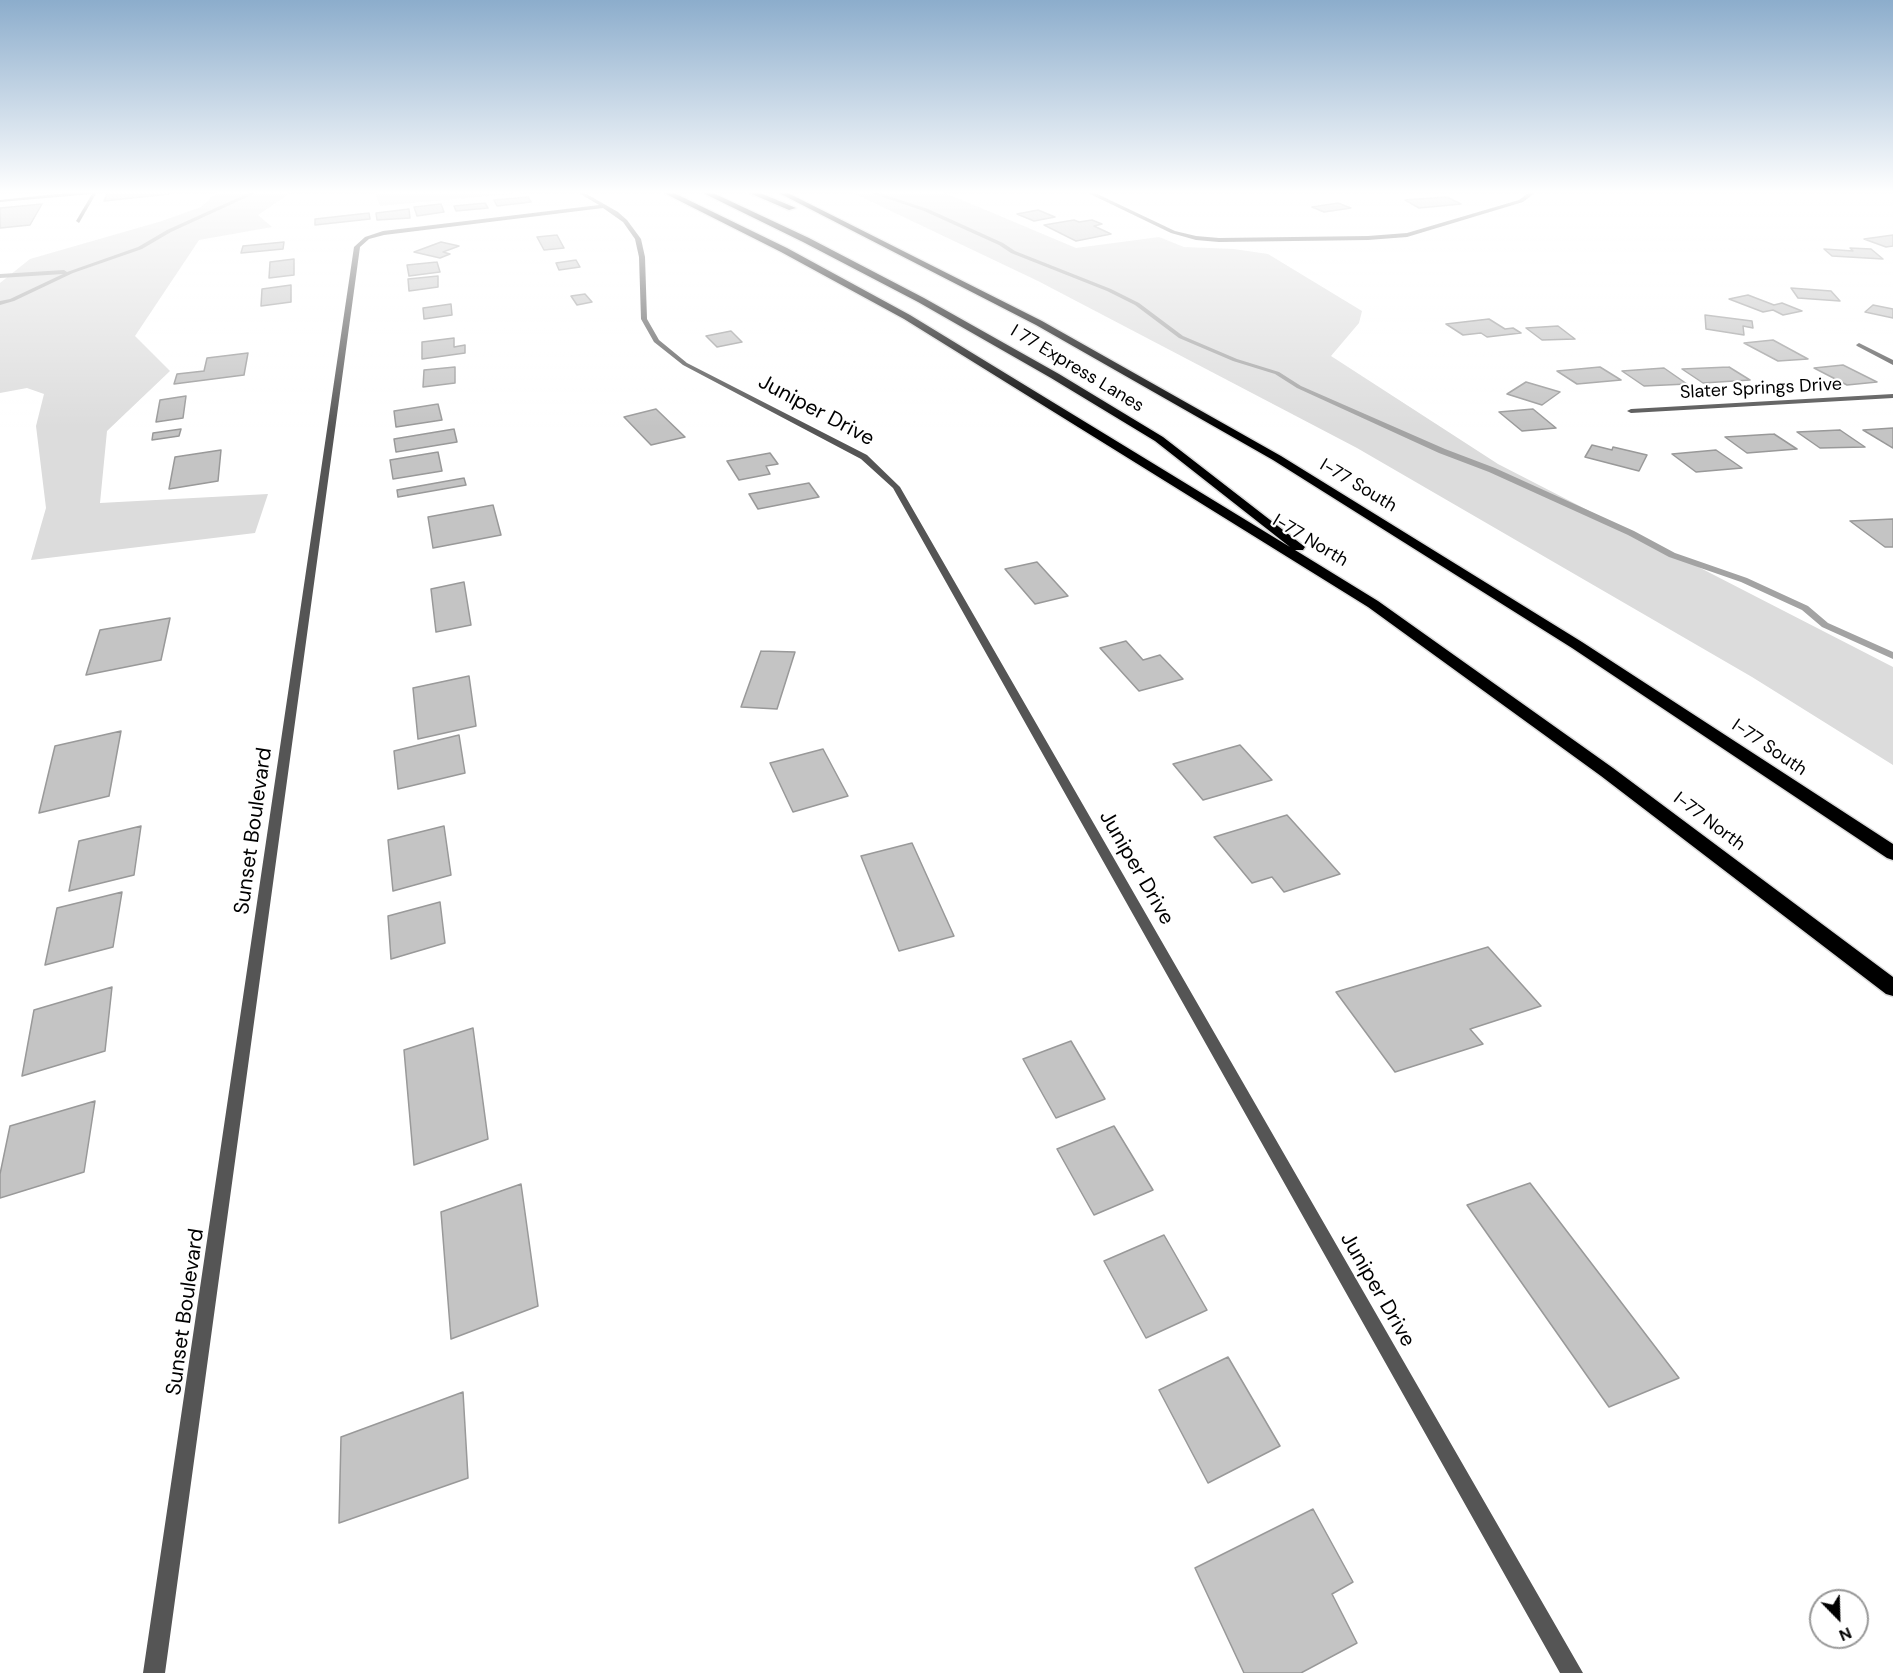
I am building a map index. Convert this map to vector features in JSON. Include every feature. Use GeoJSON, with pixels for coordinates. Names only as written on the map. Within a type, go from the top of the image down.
{"type":"FeatureCollection","features":[{"type":"Feature","properties":{"kind":"highway","name":"I-77 North"},"geometry":{"type":"LineString","coordinates":[[820,270],[935,334],[1373,604],[1607,772],[1893,988]]}},
{"type":"Feature","properties":{"kind":"highway","name":"I 77 Express Lanes"},"geometry":{"type":"LineString","coordinates":[[864,270],[1055,375],[1159,440],[1373,604]]}},
{"type":"Feature","properties":{"kind":"highway","name":"I-77 South"},"geometry":{"type":"LineString","coordinates":[[932,270],[1048,328],[1305,475],[1577,645],[1893,853]]}},
{"type":"Feature","properties":{"kind":"street","name":"Sunset Boulevard"},"geometry":{"type":"LineString","coordinates":[[154,1673],[354,270]]}},
{"type":"Feature","properties":{"kind":"street","name":"Juniper Drive"},"geometry":{"type":"LineString","coordinates":[[642,270],[644,319],[656,341],[686,364],[864,457],[896,487],[1572,1673]]}},
{"type":"Feature","properties":{"kind":"street"},"geometry":{"type":"LineString","coordinates":[[1859,345],[1893,363]]}},
{"type":"Feature","properties":{"kind":"street","name":"Slater Springs Drive"},"geometry":{"type":"LineString","coordinates":[[1631,411],[1893,396]]}},
{"type":"Feature","properties":{"kind":"shaded area"},"geometry":{"type":"Polygon","coordinates":[[[16,270],[179,270],[135,336],[170,371],[107,431],[100,503],[268,494],[255,533],[31,560],[46,508],[36,426],[44,394],[27,388],[0,393],[0,283],[16,270]]]}},
{"type":"Feature","properties":{"kind":"shaded area"},"geometry":{"type":"Polygon","coordinates":[[[1015,270],[1295,270],[1362,311],[1359,323],[1331,356],[1498,464],[1893,667],[1893,765],[1752,677],[1357,448],[1015,270]]]}},
{"type":"Feature","properties":{"kind":"building"},"geometry":{"type":"Polygon","coordinates":[[[269,270],[294,270],[294,275],[269,278],[269,270]]]}},
{"type":"Feature","properties":{"kind":"building"},"geometry":{"type":"Polygon","coordinates":[[[408,270],[439,270],[440,272],[409,276],[408,270]]]}},
{"type":"Feature","properties":{"kind":"building"},"geometry":{"type":"Polygon","coordinates":[[[438,276],[438,287],[409,291],[408,279],[438,276]]]}},
{"type":"Feature","properties":{"kind":"building"},"geometry":{"type":"Polygon","coordinates":[[[291,285],[291,302],[261,306],[262,289],[291,285]]]}},
{"type":"Feature","properties":{"kind":"building"},"geometry":{"type":"Polygon","coordinates":[[[1791,288],[1831,291],[1840,301],[1798,298],[1791,288]]]}},
{"type":"Feature","properties":{"kind":"building"},"geometry":{"type":"Polygon","coordinates":[[[585,294],[592,302],[577,305],[571,296],[585,294]]]}},
{"type":"Feature","properties":{"kind":"building"},"geometry":{"type":"Polygon","coordinates":[[[1748,295],[1774,305],[1782,303],[1802,311],[1783,315],[1773,310],[1763,312],[1729,299],[1748,295]]]}},
{"type":"Feature","properties":{"kind":"building"},"geometry":{"type":"Polygon","coordinates":[[[451,304],[452,315],[424,319],[423,308],[451,304]]]}},
{"type":"Feature","properties":{"kind":"building"},"geometry":{"type":"Polygon","coordinates":[[[1873,305],[1893,309],[1893,318],[1865,312],[1873,305]]]}},
{"type":"Feature","properties":{"kind":"building"},"geometry":{"type":"Polygon","coordinates":[[[1705,315],[1752,321],[1753,328],[1743,326],[1744,335],[1706,329],[1705,315]]]}},
{"type":"Feature","properties":{"kind":"building"},"geometry":{"type":"Polygon","coordinates":[[[1489,319],[1505,329],[1513,328],[1521,333],[1487,337],[1481,333],[1463,335],[1446,324],[1489,319]]]}},
{"type":"Feature","properties":{"kind":"building"},"geometry":{"type":"Polygon","coordinates":[[[1558,326],[1575,339],[1542,340],[1526,328],[1558,326]]]}},
{"type":"Feature","properties":{"kind":"building"},"geometry":{"type":"Polygon","coordinates":[[[731,331],[742,342],[717,347],[706,336],[731,331]]]}},
{"type":"Feature","properties":{"kind":"building"},"geometry":{"type":"Polygon","coordinates":[[[454,338],[454,347],[465,345],[465,353],[422,359],[422,342],[454,338]]]}},
{"type":"Feature","properties":{"kind":"building"},"geometry":{"type":"Polygon","coordinates":[[[1773,340],[1808,359],[1778,361],[1744,343],[1773,340]]]}},
{"type":"Feature","properties":{"kind":"building"},"geometry":{"type":"Polygon","coordinates":[[[248,353],[244,375],[174,384],[177,374],[204,371],[207,358],[248,353]]]}},
{"type":"Feature","properties":{"kind":"building"},"geometry":{"type":"Polygon","coordinates":[[[1843,365],[1877,382],[1847,385],[1814,368],[1843,365]]]}},
{"type":"Feature","properties":{"kind":"building"},"geometry":{"type":"Polygon","coordinates":[[[455,367],[455,383],[423,387],[424,370],[455,367]]]}},
{"type":"Feature","properties":{"kind":"building"},"geometry":{"type":"Polygon","coordinates":[[[1600,367],[1621,380],[1577,384],[1557,371],[1600,367]]]}},
{"type":"Feature","properties":{"kind":"building"},"geometry":{"type":"Polygon","coordinates":[[[1729,367],[1750,380],[1703,383],[1682,369],[1729,367]]]}},
{"type":"Feature","properties":{"kind":"building"},"geometry":{"type":"Polygon","coordinates":[[[1664,368],[1687,384],[1644,386],[1622,371],[1664,368]]]}},
{"type":"Feature","properties":{"kind":"building"},"geometry":{"type":"Polygon","coordinates":[[[1526,382],[1560,392],[1542,405],[1507,394],[1526,382]]]}},
{"type":"Feature","properties":{"kind":"building"},"geometry":{"type":"Polygon","coordinates":[[[186,396],[183,418],[156,422],[160,400],[186,396]]]}},
{"type":"Feature","properties":{"kind":"building"},"geometry":{"type":"Polygon","coordinates":[[[438,404],[442,420],[396,427],[394,411],[438,404]]]}},
{"type":"Feature","properties":{"kind":"building"},"geometry":{"type":"Polygon","coordinates":[[[656,409],[685,437],[651,445],[624,417],[656,409]]]}},
{"type":"Feature","properties":{"kind":"building"},"geometry":{"type":"Polygon","coordinates":[[[1533,409],[1556,428],[1522,431],[1499,412],[1533,409]]]}},
{"type":"Feature","properties":{"kind":"building"},"geometry":{"type":"Polygon","coordinates":[[[1893,428],[1893,448],[1863,430],[1893,428]]]}},
{"type":"Feature","properties":{"kind":"building"},"geometry":{"type":"Polygon","coordinates":[[[181,429],[179,436],[152,440],[153,433],[181,429]]]}},
{"type":"Feature","properties":{"kind":"building"},"geometry":{"type":"Polygon","coordinates":[[[454,429],[457,442],[396,452],[394,439],[454,429]]]}},
{"type":"Feature","properties":{"kind":"building"},"geometry":{"type":"Polygon","coordinates":[[[1840,430],[1865,447],[1820,448],[1797,432],[1840,430]]]}},
{"type":"Feature","properties":{"kind":"building"},"geometry":{"type":"Polygon","coordinates":[[[1774,434],[1797,449],[1747,453],[1725,437],[1774,434]]]}},
{"type":"Feature","properties":{"kind":"building"},"geometry":{"type":"Polygon","coordinates":[[[1592,445],[1647,455],[1639,471],[1585,457],[1592,445]]]}},
{"type":"Feature","properties":{"kind":"building"},"geometry":{"type":"Polygon","coordinates":[[[221,450],[218,481],[169,489],[175,457],[221,450]]]}},
{"type":"Feature","properties":{"kind":"building"},"geometry":{"type":"Polygon","coordinates":[[[1716,450],[1742,468],[1696,472],[1672,454],[1716,450]]]}},
{"type":"Feature","properties":{"kind":"building"},"geometry":{"type":"Polygon","coordinates":[[[438,452],[442,471],[393,479],[390,460],[438,452]]]}},
{"type":"Feature","properties":{"kind":"building"},"geometry":{"type":"Polygon","coordinates":[[[770,453],[778,464],[766,466],[770,474],[739,480],[727,461],[770,453]]]}},
{"type":"Feature","properties":{"kind":"building"},"geometry":{"type":"Polygon","coordinates":[[[464,478],[466,485],[398,497],[397,490],[464,478]]]}},
{"type":"Feature","properties":{"kind":"building"},"geometry":{"type":"Polygon","coordinates":[[[809,483],[819,497],[758,509],[749,494],[809,483]]]}},
{"type":"Feature","properties":{"kind":"building"},"geometry":{"type":"Polygon","coordinates":[[[493,505],[501,535],[433,548],[428,517],[493,505]]]}},
{"type":"Feature","properties":{"kind":"building"},"geometry":{"type":"Polygon","coordinates":[[[1893,519],[1893,547],[1885,547],[1850,521],[1893,519]]]}},
{"type":"Feature","properties":{"kind":"building"},"geometry":{"type":"Polygon","coordinates":[[[1037,562],[1068,596],[1035,604],[1005,569],[1037,562]]]}},
{"type":"Feature","properties":{"kind":"building"},"geometry":{"type":"Polygon","coordinates":[[[464,582],[471,625],[436,632],[431,589],[464,582]]]}},
{"type":"Feature","properties":{"kind":"building"},"geometry":{"type":"Polygon","coordinates":[[[170,618],[161,660],[86,675],[100,630],[170,618]]]}},
{"type":"Feature","properties":{"kind":"building"},"geometry":{"type":"Polygon","coordinates":[[[1126,641],[1143,660],[1160,655],[1183,679],[1139,691],[1100,648],[1126,641]]]}},
{"type":"Feature","properties":{"kind":"building"},"geometry":{"type":"Polygon","coordinates":[[[761,651],[795,652],[777,709],[741,707],[761,651]]]}},
{"type":"Feature","properties":{"kind":"building"},"geometry":{"type":"Polygon","coordinates":[[[469,676],[476,726],[418,739],[413,688],[469,676]]]}},
{"type":"Feature","properties":{"kind":"building"},"geometry":{"type":"Polygon","coordinates":[[[121,731],[109,796],[39,813],[55,746],[121,731]]]}},
{"type":"Feature","properties":{"kind":"building"},"geometry":{"type":"Polygon","coordinates":[[[459,735],[465,773],[398,789],[394,751],[459,735]]]}},
{"type":"Feature","properties":{"kind":"building"},"geometry":{"type":"Polygon","coordinates":[[[1240,745],[1272,780],[1203,800],[1173,764],[1240,745]]]}},
{"type":"Feature","properties":{"kind":"building"},"geometry":{"type":"Polygon","coordinates":[[[823,749],[848,796],[793,812],[770,763],[823,749]]]}},
{"type":"Feature","properties":{"kind":"building"},"geometry":{"type":"Polygon","coordinates":[[[1287,815],[1340,874],[1284,892],[1272,877],[1252,883],[1214,837],[1287,815]]]}},
{"type":"Feature","properties":{"kind":"building"},"geometry":{"type":"Polygon","coordinates":[[[141,826],[134,875],[69,891],[79,841],[141,826]]]}},
{"type":"Feature","properties":{"kind":"building"},"geometry":{"type":"Polygon","coordinates":[[[444,826],[451,875],[393,891],[388,840],[444,826]]]}},
{"type":"Feature","properties":{"kind":"building"},"geometry":{"type":"Polygon","coordinates":[[[912,843],[954,936],[899,951],[861,856],[912,843]]]}},
{"type":"Feature","properties":{"kind":"building"},"geometry":{"type":"Polygon","coordinates":[[[122,892],[113,947],[45,965],[57,908],[122,892]]]}},
{"type":"Feature","properties":{"kind":"building"},"geometry":{"type":"Polygon","coordinates":[[[440,902],[445,943],[391,959],[388,916],[440,902]]]}},
{"type":"Feature","properties":{"kind":"building"},"geometry":{"type":"Polygon","coordinates":[[[1488,947],[1541,1006],[1470,1029],[1483,1044],[1395,1072],[1336,992],[1488,947]]]}},
{"type":"Feature","properties":{"kind":"building"},"geometry":{"type":"Polygon","coordinates":[[[112,987],[105,1051],[22,1076],[34,1010],[112,987]]]}},
{"type":"Feature","properties":{"kind":"building"},"geometry":{"type":"Polygon","coordinates":[[[473,1028],[488,1139],[414,1165],[404,1050],[473,1028]]]}},
{"type":"Feature","properties":{"kind":"building"},"geometry":{"type":"Polygon","coordinates":[[[1071,1041],[1105,1099],[1056,1118],[1023,1059],[1071,1041]]]}},
{"type":"Feature","properties":{"kind":"building"},"geometry":{"type":"Polygon","coordinates":[[[95,1101],[84,1172],[0,1198],[0,1174],[10,1126],[95,1101]]]}},
{"type":"Feature","properties":{"kind":"building"},"geometry":{"type":"Polygon","coordinates":[[[1114,1126],[1153,1190],[1094,1215],[1057,1149],[1114,1126]]]}},
{"type":"Feature","properties":{"kind":"building"},"geometry":{"type":"Polygon","coordinates":[[[1530,1183],[1679,1378],[1609,1407],[1467,1205],[1530,1183]]]}},
{"type":"Feature","properties":{"kind":"building"},"geometry":{"type":"Polygon","coordinates":[[[521,1184],[538,1306],[451,1339],[441,1212],[521,1184]]]}},
{"type":"Feature","properties":{"kind":"building"},"geometry":{"type":"Polygon","coordinates":[[[1164,1235],[1207,1310],[1146,1338],[1104,1261],[1164,1235]]]}},
{"type":"Feature","properties":{"kind":"building"},"geometry":{"type":"Polygon","coordinates":[[[1228,1357],[1280,1446],[1208,1483],[1159,1390],[1228,1357]]]}},
{"type":"Feature","properties":{"kind":"building"},"geometry":{"type":"Polygon","coordinates":[[[463,1392],[468,1478],[339,1523],[341,1437],[463,1392]]]}},
{"type":"Feature","properties":{"kind":"building"},"geometry":{"type":"Polygon","coordinates":[[[1313,1509],[1353,1582],[1332,1594],[1357,1643],[1301,1673],[1244,1673],[1195,1568],[1313,1509]]]}},
{"type":"Feature","properties":{"kind":"waterway"},"geometry":{"type":"LineString","coordinates":[[0,303],[12,300],[77,270]]}},
{"type":"Feature","properties":{"kind":"waterway"},"geometry":{"type":"LineString","coordinates":[[1061,270],[1137,304],[1181,337],[1235,360],[1277,373],[1299,387],[1442,451],[1492,470],[1631,533],[1672,555],[1744,580],[1805,608],[1825,625],[1893,656]]}},
{"type":"Feature","properties":{"kind":"waterway"},"geometry":{"type":"LineString","coordinates":[[0,276],[64,272]]}}]}
